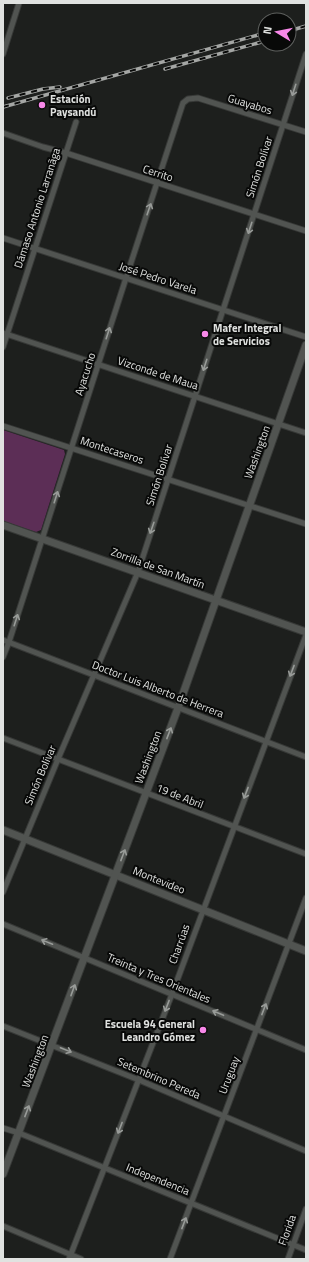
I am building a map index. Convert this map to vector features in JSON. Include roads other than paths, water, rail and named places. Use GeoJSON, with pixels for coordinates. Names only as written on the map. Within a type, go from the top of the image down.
{"type":"FeatureCollection","features":[{"type":"Feature","properties":{"kind":"street"},"geometry":{"type":"LineString","coordinates":[[3,54],[19,3]]}},
{"type":"Feature","properties":{"kind":"street"},"geometry":{"type":"LineString","coordinates":[[3,34],[9,36]]}},
{"type":"Feature","properties":{"kind":"street","name":"Simón Bolívar"},"geometry":{"type":"LineString","coordinates":[[3,892],[138,572],[306,54]]}},
{"type":"Feature","properties":{"kind":"street","name":"Guayabos"},"geometry":{"type":"LineString","coordinates":[[188,99],[198,98],[306,132]]}},
{"type":"Feature","properties":{"kind":"street","name":"Ayacucho"},"geometry":{"type":"LineString","coordinates":[[3,657],[43,539],[183,103],[188,99]]}},
{"type":"Feature","properties":{"kind":"street","name":"Dámaso Antonio Larranãga"},"geometry":{"type":"LineString","coordinates":[[3,347],[5,333],[76,122]]}},
{"type":"Feature","properties":{"kind":"street","name":"Cerrito"},"geometry":{"type":"LineString","coordinates":[[3,133],[306,231]]}},
{"type":"Feature","properties":{"kind":"street","name":"José Pedro Varela"},"geometry":{"type":"LineString","coordinates":[[3,238],[306,337]]}},
{"type":"Feature","properties":{"kind":"street","name":"Vizconde de Maua"},"geometry":{"type":"LineString","coordinates":[[5,333],[306,433]]}},
{"type":"Feature","properties":{"kind":"street","name":"Washington"},"geometry":{"type":"LineString","coordinates":[[3,1174],[178,708],[306,345]]}},
{"type":"Feature","properties":{"kind":"street","name":"Montecaseros"},"geometry":{"type":"LineString","coordinates":[[3,426],[306,524]]}},
{"type":"Feature","properties":{"kind":"street","name":"Zorrilla de San Martín"},"geometry":{"type":"LineString","coordinates":[[3,525],[306,633]]}},
{"type":"Feature","properties":{"kind":"street","name":"Charrúas"},"geometry":{"type":"LineString","coordinates":[[70,1257],[172,994],[306,633]]}},
{"type":"Feature","properties":{"kind":"street","name":"Doctor Luis Alberto de Herrera"},"geometry":{"type":"LineString","coordinates":[[3,640],[306,757]]}},
{"type":"Feature","properties":{"kind":"street","name":"19 de Abril"},"geometry":{"type":"LineString","coordinates":[[3,738],[306,854]]}},
{"type":"Feature","properties":{"kind":"street","name":"Montevideo"},"geometry":{"type":"LineString","coordinates":[[3,830],[306,951]]}},
{"type":"Feature","properties":{"kind":"street","name":"Uruguay"},"geometry":{"type":"LineString","coordinates":[[170,1259],[306,898]]}},
{"type":"Feature","properties":{"kind":"street","name":"Treinta y Tres Orientales"},"geometry":{"type":"LineString","coordinates":[[3,924],[306,1050]]}},
{"type":"Feature","properties":{"kind":"street","name":"Setembrino Pereda"},"geometry":{"type":"LineString","coordinates":[[3,1026],[138,1080],[306,1151]]}},
{"type":"Feature","properties":{"kind":"street","name":"Independencia"},"geometry":{"type":"LineString","coordinates":[[3,1128],[19,1133],[306,1250]]}},
{"type":"Feature","properties":{"kind":"street","name":"Florida"},"geometry":{"type":"LineString","coordinates":[[288,1259],[306,1209]]}},
{"type":"Feature","properties":{"kind":"street"},"geometry":{"type":"LineString","coordinates":[[3,1226],[70,1257],[81,1259]]}},
{"type":"Feature","properties":{"kind":"railway"},"geometry":{"type":"LineString","coordinates":[[297,29],[306,26]]}},
{"type":"Feature","properties":{"kind":"railway"},"geometry":{"type":"LineString","coordinates":[[3,107],[257,35]]}},
{"type":"Feature","properties":{"kind":"railway"},"geometry":{"type":"LineString","coordinates":[[165,69],[257,43]]}},
{"type":"Feature","properties":{"kind":"railway"},"geometry":{"type":"LineString","coordinates":[[8,98],[43,89],[60,87]]}},
{"type":"Feature","properties":{"kind":"place","name":"Estación Paysandú"},"geometry":{"type":"Point","coordinates":[42,105]}},
{"type":"Feature","properties":{"kind":"place","name":"Mafer Integral de Servicios"},"geometry":{"type":"Point","coordinates":[205,334]}},
{"type":"Feature","properties":{"kind":"place","name":"Escuela 94 General Leandro Gómez"},"geometry":{"type":"Point","coordinates":[203,1030]}}]}
